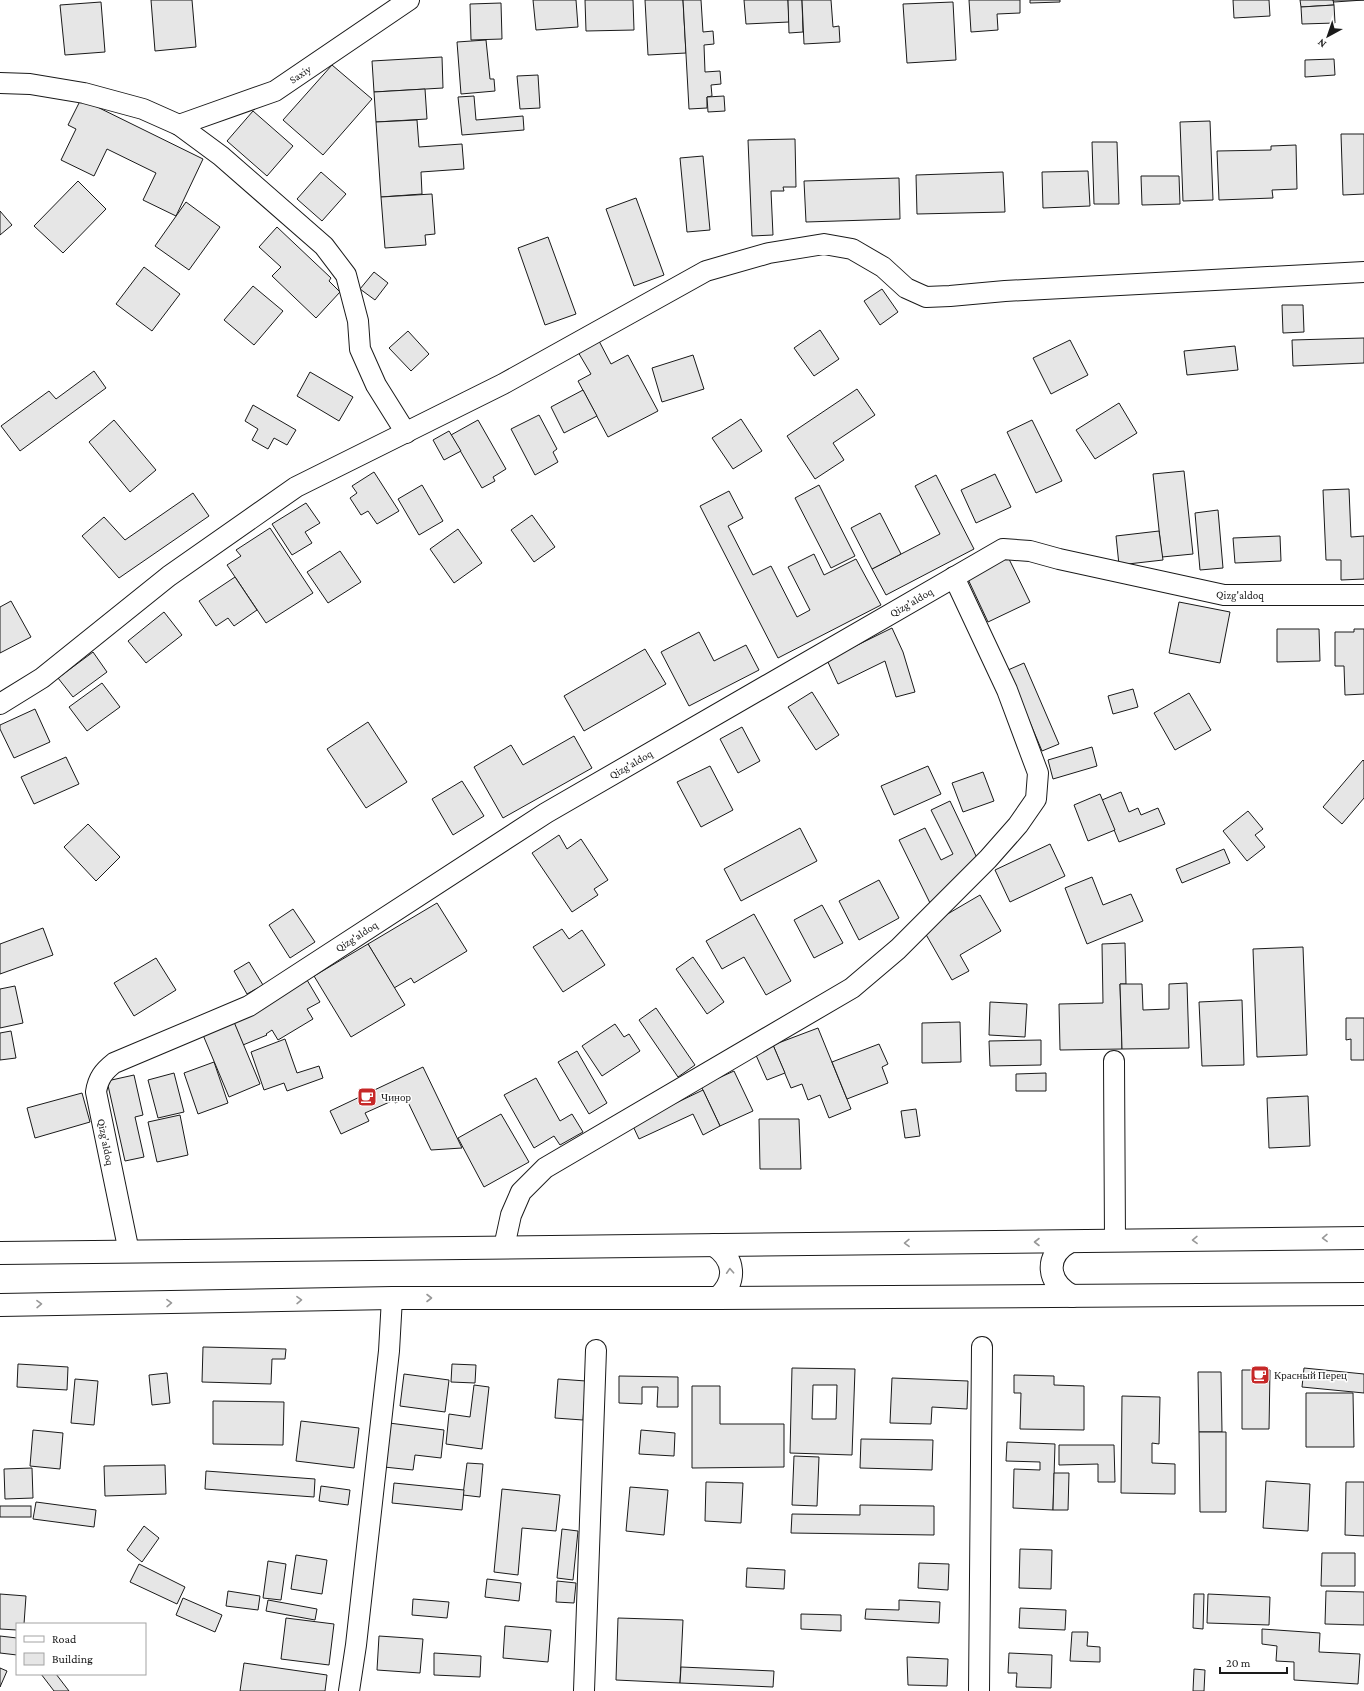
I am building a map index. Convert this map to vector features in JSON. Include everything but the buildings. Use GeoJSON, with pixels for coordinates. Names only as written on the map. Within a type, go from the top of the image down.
{"type":"FeatureCollection","features":[{"type":"Feature","properties":{"kind":"highway"},"geometry":{"type":"LineString","coordinates":[[0,1253],[1115,1242],[1364,1238]]}},
{"type":"Feature","properties":{"kind":"highway"},"geometry":{"type":"LineString","coordinates":[[1070,1242],[1062,1246],[1057,1252],[1053,1259],[1052,1267],[1053,1276],[1057,1285],[1063,1291],[1072,1296]]}},
{"type":"Feature","properties":{"kind":"highway"},"geometry":{"type":"LineString","coordinates":[[714,1245],[726,1256],[731,1271],[728,1286],[718,1298]]}},
{"type":"Feature","properties":{"kind":"highway"},"geometry":{"type":"LineString","coordinates":[[0,1305],[194,1303],[392,1298],[718,1298],[1364,1294]]}},
{"type":"Feature","properties":{"kind":"street","name":"Saxiy"},"geometry":{"type":"LineString","coordinates":[[179,125],[275,91],[409,0]]}},
{"type":"Feature","properties":{"kind":"street"},"geometry":{"type":"LineString","coordinates":[[0,83],[30,84],[84,93],[143,109],[179,125],[221,156],[324,246],[346,275],[358,321],[360,349],[376,386],[406,433]]}},
{"type":"Feature","properties":{"kind":"street"},"geometry":{"type":"LineString","coordinates":[[0,704],[42,678],[169,576],[296,487],[503,384],[706,271],[769,253],[824,244],[852,249],[883,267],[906,288],[926,296],[950,296],[1005,291],[1364,272]]}},
{"type":"Feature","properties":{"kind":"street","name":"Qizg'aldoq"},"geometry":{"type":"LineString","coordinates":[[129,1252],[96,1092],[98,1082],[105,1070],[114,1063],[248,1006],[546,813],[1003,549],[1030,551],[1059,559],[1224,595],[1364,595]]}},
{"type":"Feature","properties":{"kind":"street"},"geometry":{"type":"LineString","coordinates":[[504,1247],[511,1215],[521,1192],[544,1168],[852,988],[898,949],[988,859],[1018,825],[1036,799],[1038,773],[1008,690],[954,577]]}},
{"type":"Feature","properties":{"kind":"street"},"geometry":{"type":"LineString","coordinates":[[1114,1061],[1115,1242]]}},
{"type":"Feature","properties":{"kind":"street"},"geometry":{"type":"LineString","coordinates":[[349,1691],[356,1645],[388,1366],[392,1298]]}},
{"type":"Feature","properties":{"kind":"street"},"geometry":{"type":"LineString","coordinates":[[979,1691],[982,1347]]}},
{"type":"Feature","properties":{"kind":"street"},"geometry":{"type":"LineString","coordinates":[[584,1691],[596,1350]]}},
{"type":"Feature","properties":{"kind":"place","name":"Чинор"},"geometry":{"type":"Point","coordinates":[367,1097]}},
{"type":"Feature","properties":{"kind":"place","name":"Красный Перец"},"geometry":{"type":"Point","coordinates":[1260,1375]}}]}
